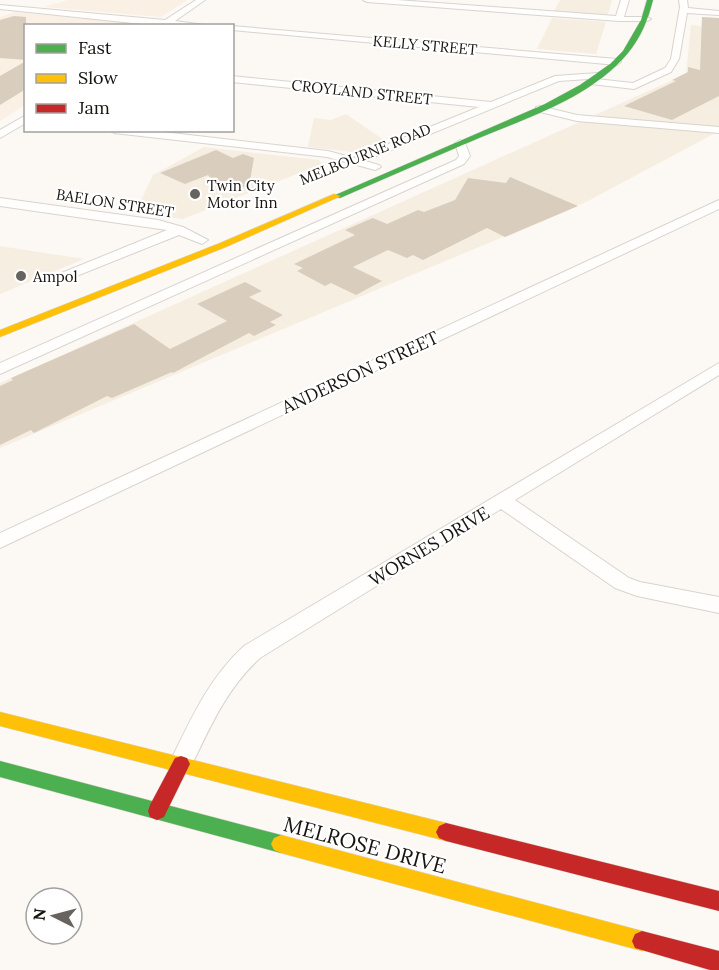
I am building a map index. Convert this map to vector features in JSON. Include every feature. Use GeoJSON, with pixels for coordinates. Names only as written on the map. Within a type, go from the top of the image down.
{"type":"FeatureCollection","features":[{"type":"Feature","properties":{"kind":"main road","name":"MELBOURNE ROAD"},"geometry":{"type":"LineString","coordinates":[[47,314],[202,240],[506,113],[573,99],[628,51],[646,22],[650,0]]}},
{"type":"Feature","properties":{"kind":"main road","name":"MELBOURNE ROAD"},"geometry":{"type":"LineString","coordinates":[[0,334],[223,245],[541,106]]}},
{"type":"Feature","properties":{"kind":"main road"},"geometry":{"type":"LineString","coordinates":[[437,142],[456,145]]}},
{"type":"Feature","properties":{"kind":"main road","name":"BAELON STREET"},"geometry":{"type":"LineString","coordinates":[[202,240],[223,245]]}},
{"type":"Feature","properties":{"kind":"main road","name":"MELROSE DRIVE"},"geometry":{"type":"LineString","coordinates":[[0,719],[719,901]]}},
{"type":"Feature","properties":{"kind":"main road"},"geometry":{"type":"LineString","coordinates":[[157,811],[181,764]]}},
{"type":"Feature","properties":{"kind":"main road","name":"MELROSE DRIVE"},"geometry":{"type":"LineString","coordinates":[[0,769],[719,962]]}},
{"type":"Feature","properties":{"kind":"street"},"geometry":{"type":"LineString","coordinates":[[0,7],[166,24],[201,0]]}},
{"type":"Feature","properties":{"kind":"street"},"geometry":{"type":"LineString","coordinates":[[367,0],[467,4],[646,22]]}},
{"type":"Feature","properties":{"kind":"street"},"geometry":{"type":"LineString","coordinates":[[620,20],[625,0]]}},
{"type":"Feature","properties":{"kind":"street"},"geometry":{"type":"LineString","coordinates":[[682,5],[719,13]]}},
{"type":"Feature","properties":{"kind":"street","name":"MELBOURNE ROAD"},"geometry":{"type":"LineString","coordinates":[[355,160],[558,78],[595,78],[634,86],[641,84],[669,70],[675,59],[682,5]]}},
{"type":"Feature","properties":{"kind":"street","name":"KELLY STREET"},"geometry":{"type":"LineString","coordinates":[[234,28],[617,62]]}},
{"type":"Feature","properties":{"kind":"street","name":"CROYLAND STREET"},"geometry":{"type":"LineString","coordinates":[[234,79],[491,105]]}},
{"type":"Feature","properties":{"kind":"street"},"geometry":{"type":"LineString","coordinates":[[573,99],[580,112],[594,117]]}},
{"type":"Feature","properties":{"kind":"street"},"geometry":{"type":"LineString","coordinates":[[541,106],[612,120]]}},
{"type":"Feature","properties":{"kind":"street"},"geometry":{"type":"LineString","coordinates":[[541,106],[577,118],[719,130]]}},
{"type":"Feature","properties":{"kind":"street"},"geometry":{"type":"LineString","coordinates":[[0,135],[24,119]]}},
{"type":"Feature","properties":{"kind":"street"},"geometry":{"type":"LineString","coordinates":[[132,132],[328,154],[375,167]]}},
{"type":"Feature","properties":{"kind":"street"},"geometry":{"type":"LineString","coordinates":[[0,369],[460,162],[465,156],[456,145]]}},
{"type":"Feature","properties":{"kind":"street","name":"BAELON STREET"},"geometry":{"type":"LineString","coordinates":[[0,202],[150,222],[179,230],[202,240]]}},
{"type":"Feature","properties":{"kind":"street","name":"ANDERSON STREET"},"geometry":{"type":"LineString","coordinates":[[0,541],[719,204]]}},
{"type":"Feature","properties":{"kind":"street"},"geometry":{"type":"LineString","coordinates":[[64,277],[179,230]]}},
{"type":"Feature","properties":{"kind":"street"},"geometry":{"type":"LineString","coordinates":[[154,273],[181,288]]}},
{"type":"Feature","properties":{"kind":"street","name":"WORNES DRIVE"},"geometry":{"type":"LineString","coordinates":[[181,764],[210,701],[225,678],[242,661],[719,368]]}},
{"type":"Feature","properties":{"kind":"street"},"geometry":{"type":"LineString","coordinates":[[503,501],[622,583],[637,589],[719,605]]}},
{"type":"Feature","properties":{"kind":"shaded area"},"geometry":{"type":"Polygon","coordinates":[[[68,0],[187,0],[161,17],[44,7],[68,0]]]}},
{"type":"Feature","properties":{"kind":"shaded area"},"geometry":{"type":"Polygon","coordinates":[[[560,0],[612,0],[608,14],[603,15],[554,11],[560,0]]]}},
{"type":"Feature","properties":{"kind":"shaded area"},"geometry":{"type":"Polygon","coordinates":[[[15,12],[139,24],[24,24],[24,106],[0,121],[0,17],[15,12]]]}},
{"type":"Feature","properties":{"kind":"shaded area"},"geometry":{"type":"Polygon","coordinates":[[[552,18],[606,22],[596,54],[537,49],[552,18]]]}},
{"type":"Feature","properties":{"kind":"shaded area"},"geometry":{"type":"Polygon","coordinates":[[[691,25],[719,28],[719,131],[586,202],[0,448],[0,383],[686,74],[691,25]]]}},
{"type":"Feature","properties":{"kind":"shaded area"},"geometry":{"type":"Polygon","coordinates":[[[346,114],[384,140],[353,152],[308,147],[314,118],[331,120],[346,114]]]}},
{"type":"Feature","properties":{"kind":"shaded area","name":"Twin City Motor Inn"},"geometry":{"type":"Polygon","coordinates":[[[204,147],[319,160],[322,164],[183,219],[135,213],[153,175],[204,147]]]}},
{"type":"Feature","properties":{"kind":"shaded area","name":"Ampol"},"geometry":{"type":"Polygon","coordinates":[[[0,246],[84,259],[0,294],[0,246]]]}},
{"type":"Feature","properties":{"kind":"building"},"geometry":{"type":"Polygon","coordinates":[[[14,16],[26,17],[24,60],[0,58],[0,20],[14,16]]]}},
{"type":"Feature","properties":{"kind":"building"},"geometry":{"type":"Polygon","coordinates":[[[702,17],[719,18],[719,96],[672,120],[624,106],[676,81],[672,80],[688,72],[688,67],[700,70],[702,17]]]}},
{"type":"Feature","properties":{"kind":"building"},"geometry":{"type":"Polygon","coordinates":[[[24,62],[24,90],[0,105],[0,76],[24,62]]]}},
{"type":"Feature","properties":{"kind":"building"},"geometry":{"type":"Polygon","coordinates":[[[216,150],[233,158],[243,154],[254,158],[249,186],[228,191],[219,188],[208,175],[185,184],[160,173],[216,150]]]}},
{"type":"Feature","properties":{"kind":"building"},"geometry":{"type":"Polygon","coordinates":[[[510,177],[578,206],[505,237],[487,228],[423,260],[413,255],[407,258],[388,250],[353,267],[382,281],[356,295],[331,283],[325,286],[297,271],[303,268],[294,264],[355,235],[345,230],[373,218],[387,224],[418,210],[424,212],[455,200],[468,178],[506,183],[510,177]]]}},
{"type":"Feature","properties":{"kind":"building"},"geometry":{"type":"Polygon","coordinates":[[[245,282],[262,291],[249,297],[283,315],[270,322],[276,325],[254,336],[249,333],[173,373],[112,398],[107,396],[34,433],[31,430],[0,445],[0,386],[13,380],[11,378],[134,324],[170,349],[227,321],[197,304],[245,282]]]}},
{"type":"Feature","properties":{"kind":"traffic: fast"},"geometry":{"type":"LineString","coordinates":[[337,196],[548,106],[583,87],[613,65],[626,52],[644,20],[650,0]]}},
{"type":"Feature","properties":{"kind":"traffic: fast"},"geometry":{"type":"LineString","coordinates":[[0,769],[281,844]]}},
{"type":"Feature","properties":{"kind":"traffic: slow"},"geometry":{"type":"LineString","coordinates":[[0,334],[223,245],[337,196]]}},
{"type":"Feature","properties":{"kind":"traffic: slow"},"geometry":{"type":"LineString","coordinates":[[0,719],[446,832]]}},
{"type":"Feature","properties":{"kind":"traffic: slow"},"geometry":{"type":"LineString","coordinates":[[281,844],[642,941]]}},
{"type":"Feature","properties":{"kind":"traffic: jam"},"geometry":{"type":"LineString","coordinates":[[157,811],[181,764]]}},
{"type":"Feature","properties":{"kind":"traffic: jam"},"geometry":{"type":"LineString","coordinates":[[446,832],[719,901]]}},
{"type":"Feature","properties":{"kind":"traffic: jam"},"geometry":{"type":"LineString","coordinates":[[642,941],[719,962]]}},
{"type":"Feature","properties":{"kind":"place","name":"Twin City Motor Inn"},"geometry":{"type":"Point","coordinates":[195,194]}},
{"type":"Feature","properties":{"kind":"place","name":"Ampol"},"geometry":{"type":"Point","coordinates":[21,276]}}]}
